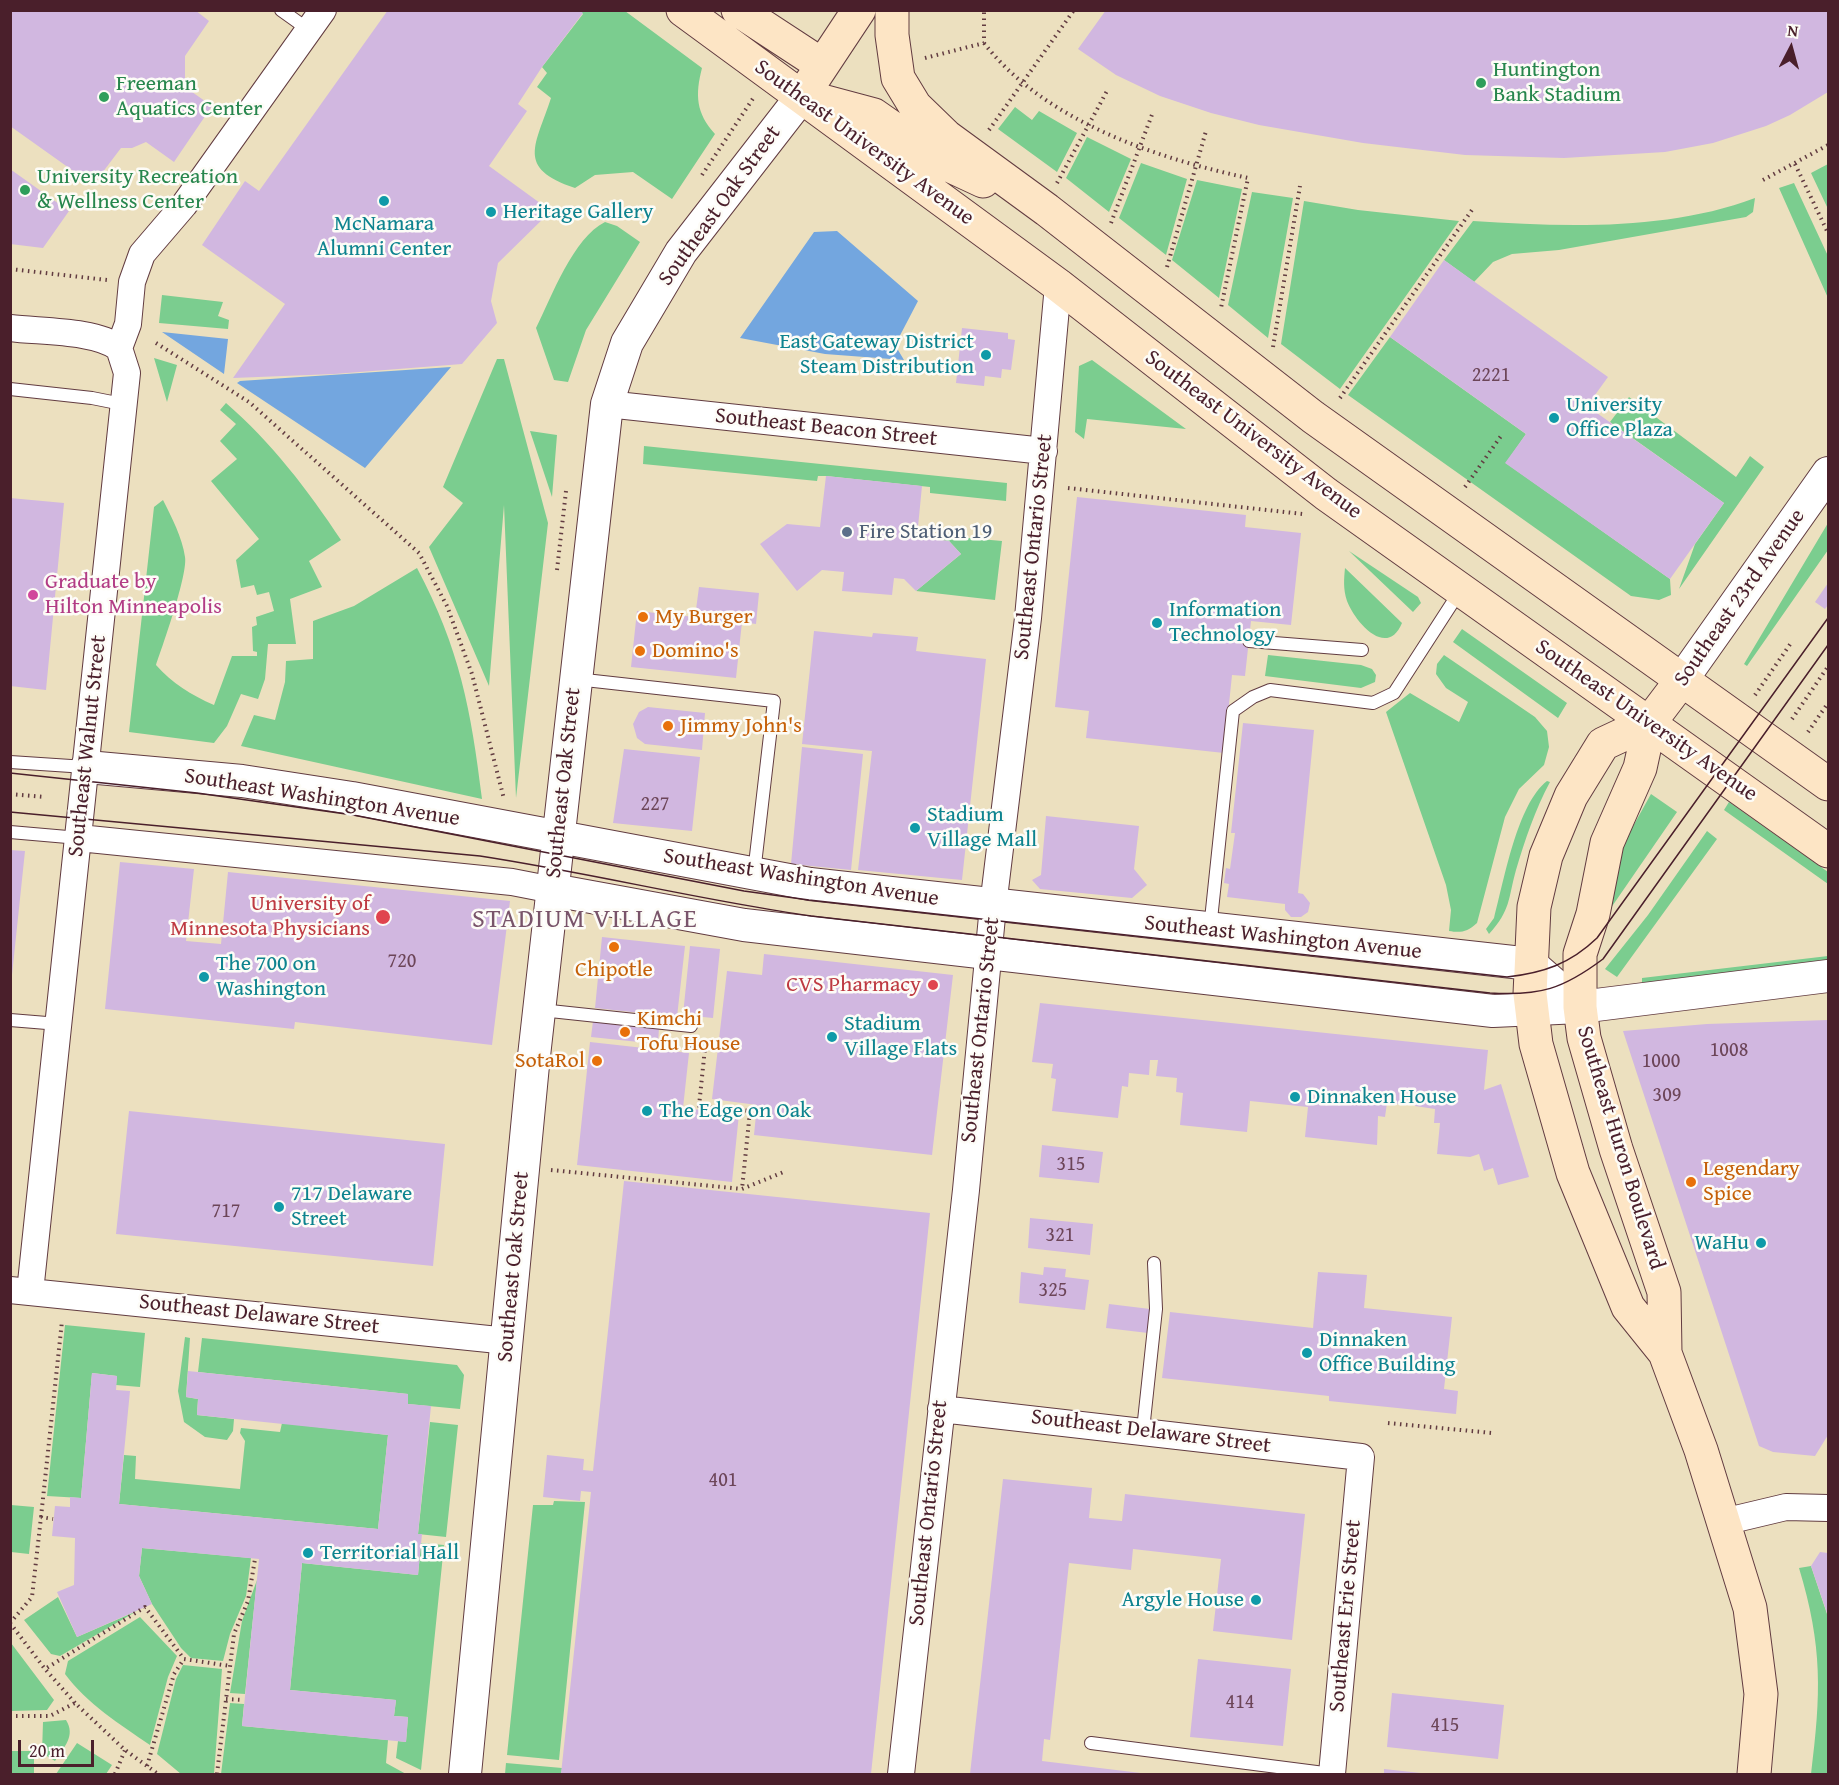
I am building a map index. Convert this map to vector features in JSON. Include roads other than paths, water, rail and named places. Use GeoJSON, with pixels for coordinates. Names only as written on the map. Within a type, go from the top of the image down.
{"type":"FeatureCollection","features":[{"type":"Feature","properties":{"kind":"main road","name":"Southeast University Avenue"},"geometry":{"type":"LineString","coordinates":[[683,10],[1058,285],[1326,494],[1650,722],[1828,851]]}},
{"type":"Feature","properties":{"kind":"main road"},"geometry":{"type":"LineString","coordinates":[[738,10],[822,65]]}},
{"type":"Feature","properties":{"kind":"main road","name":"Southeast Oak Street"},"geometry":{"type":"LineString","coordinates":[[802,96],[859,10]]}},
{"type":"Feature","properties":{"kind":"main road"},"geometry":{"type":"LineString","coordinates":[[892,10],[892,35],[898,78],[915,106],[947,137],[1052,196],[1313,417],[1828,784]]}},
{"type":"Feature","properties":{"kind":"main road"},"geometry":{"type":"LineString","coordinates":[[802,96],[873,115],[940,161],[1052,196]]}},
{"type":"Feature","properties":{"kind":"main road","name":"Southeast 23rd Avenue"},"geometry":{"type":"LineString","coordinates":[[1650,722],[1681,681]]}},
{"type":"Feature","properties":{"kind":"main road","name":"Southeast Huron Boulevard"},"geometry":{"type":"LineString","coordinates":[[1650,722],[1603,744],[1570,796],[1544,867],[1534,907],[1531,964],[1532,1009],[1536,1044],[1573,1173],[1628,1307],[1665,1353]]}},
{"type":"Feature","properties":{"kind":"main road","name":"Southeast Huron Boulevard"},"geometry":{"type":"LineString","coordinates":[[1650,722],[1640,768],[1608,843],[1593,914],[1581,954],[1580,1007],[1584,1038],[1611,1131],[1664,1292],[1665,1353],[1750,1608],[1761,1694],[1754,1774]]}},
{"type":"Feature","properties":{"kind":"street"},"geometry":{"type":"LineString","coordinates":[[10,328],[96,337],[110,341],[119,348],[128,324],[132,282],[142,254],[184,206],[316,20]]}},
{"type":"Feature","properties":{"kind":"street","name":"Southeast Oak Street"},"geometry":{"type":"LineString","coordinates":[[465,1774],[540,1010],[607,404],[627,342],[681,252],[802,96]]}},
{"type":"Feature","properties":{"kind":"street","name":"Southeast Ontario Street"},"geometry":{"type":"LineString","coordinates":[[901,1774],[993,906],[1013,753],[1044,452],[1058,285]]}},
{"type":"Feature","properties":{"kind":"street","name":"Southeast Walnut Street"},"geometry":{"type":"LineString","coordinates":[[20,1291],[59,1024],[87,767],[122,404],[127,373],[119,348]]}},
{"type":"Feature","properties":{"kind":"street","name":"Southeast Beacon Street"},"geometry":{"type":"LineString","coordinates":[[607,404],[1044,452]]}},
{"type":"Feature","properties":{"kind":"street","name":"Southeast 23rd Avenue"},"geometry":{"type":"LineString","coordinates":[[1681,681],[1828,473]]}},
{"type":"Feature","properties":{"kind":"street","name":"Southeast Washington Avenue"},"geometry":{"type":"LineString","coordinates":[[87,767],[242,780],[352,798],[753,875],[993,906],[1531,964]]}},
{"type":"Feature","properties":{"kind":"street","name":"Southeast Washington Avenue"},"geometry":{"type":"LineString","coordinates":[[79,838],[512,882],[744,925],[1493,1011],[1580,1007],[1828,976]]}},
{"type":"Feature","properties":{"kind":"street"},"geometry":{"type":"LineString","coordinates":[[1531,964],[1580,1007]]}},
{"type":"Feature","properties":{"kind":"street","name":"Southeast Delaware Street"},"geometry":{"type":"LineString","coordinates":[[20,1291],[508,1341]]}},
{"type":"Feature","properties":{"kind":"street","name":"Southeast Delaware Street"},"geometry":{"type":"LineString","coordinates":[[941,1409],[1143,1430],[1361,1457]]}},
{"type":"Feature","properties":{"kind":"street","name":"Southeast Erie Street"},"geometry":{"type":"LineString","coordinates":[[1332,1774],[1361,1457]]}},
{"type":"Feature","properties":{"kind":"street"},"geometry":{"type":"LineString","coordinates":[[1723,1522],[1786,1507],[1828,1508]]}},
{"type":"Feature","properties":{"kind":"lane"},"geometry":{"type":"LineString","coordinates":[[281,10],[316,20]]}},
{"type":"Feature","properties":{"kind":"lane"},"geometry":{"type":"LineString","coordinates":[[10,389],[92,398],[122,404]]}},
{"type":"Feature","properties":{"kind":"lane"},"geometry":{"type":"LineString","coordinates":[[1210,930],[1233,711],[1253,697],[1270,690],[1373,703],[1394,693],[1461,590]]}},
{"type":"Feature","properties":{"kind":"lane"},"geometry":{"type":"LineString","coordinates":[[1249,641],[1362,650]]}},
{"type":"Feature","properties":{"kind":"lane"},"geometry":{"type":"LineString","coordinates":[[575,679],[774,701],[753,875]]}},
{"type":"Feature","properties":{"kind":"lane","name":"Southeast Washington Avenue"},"geometry":{"type":"LineString","coordinates":[[10,762],[87,767]]}},
{"type":"Feature","properties":{"kind":"lane","name":"Southeast Washington Avenue"},"geometry":{"type":"LineString","coordinates":[[10,832],[79,838]]}},
{"type":"Feature","properties":{"kind":"lane"},"geometry":{"type":"LineString","coordinates":[[540,1010],[691,1026]]}},
{"type":"Feature","properties":{"kind":"lane"},"geometry":{"type":"LineString","coordinates":[[10,1020],[59,1024]]}},
{"type":"Feature","properties":{"kind":"lane"},"geometry":{"type":"LineString","coordinates":[[1143,1430],[1156,1309],[1154,1263]]}},
{"type":"Feature","properties":{"kind":"lane"},"geometry":{"type":"LineString","coordinates":[[1091,1743],[1332,1774]]}},
{"type":"Feature","properties":{"kind":"water"},"geometry":{"type":"Polygon","coordinates":[[[837,231],[918,301],[895,345],[904,360],[825,354],[740,338],[814,232],[837,231]]]}},
{"type":"Feature","properties":{"kind":"water"},"geometry":{"type":"Polygon","coordinates":[[[162,332],[228,339],[224,374],[162,332]]]}},
{"type":"Feature","properties":{"kind":"water"},"geometry":{"type":"Polygon","coordinates":[[[451,367],[365,468],[237,383],[240,381],[451,367]]]}},
{"type":"Feature","properties":{"kind":"tram line"},"geometry":{"type":"LineString","coordinates":[[10,773],[197,793],[353,815],[744,891],[809,900],[1507,977],[1555,966],[1577,954],[1597,938],[1828,618]]}},
{"type":"Feature","properties":{"kind":"tram line"},"geometry":{"type":"LineString","coordinates":[[10,812],[480,856],[811,916],[1490,993],[1523,993],[1563,984],[1603,959],[1828,645]]}},
{"type":"Feature","properties":{"kind":"place","name":"Huntington Bank Stadium"},"geometry":{"type":"Point","coordinates":[1481,83]}},
{"type":"Feature","properties":{"kind":"place","name":"Freeman Aquatics Center"},"geometry":{"type":"Point","coordinates":[104,97]}},
{"type":"Feature","properties":{"kind":"place","name":"University Recreation & Wellness Center"},"geometry":{"type":"Point","coordinates":[25,190]}},
{"type":"Feature","properties":{"kind":"place","name":"McNamara Alumni Center"},"geometry":{"type":"Point","coordinates":[384,201]}},
{"type":"Feature","properties":{"kind":"place","name":"Heritage Gallery"},"geometry":{"type":"Point","coordinates":[491,212]}},
{"type":"Feature","properties":{"kind":"place","name":"East Gateway District Steam Distribution"},"geometry":{"type":"Point","coordinates":[986,355]}},
{"type":"Feature","properties":{"kind":"place","name":"University Office Plaza"},"geometry":{"type":"Point","coordinates":[1554,418]}},
{"type":"Feature","properties":{"kind":"place","name":"Fire Station 19"},"geometry":{"type":"Point","coordinates":[847,532]}},
{"type":"Feature","properties":{"kind":"place","name":"Graduate by Hilton Minneapolis"},"geometry":{"type":"Point","coordinates":[33,595]}},
{"type":"Feature","properties":{"kind":"place","name":"My Burger"},"geometry":{"type":"Point","coordinates":[643,617]}},
{"type":"Feature","properties":{"kind":"place","name":"Information Technology"},"geometry":{"type":"Point","coordinates":[1157,623]}},
{"type":"Feature","properties":{"kind":"place","name":"Domino's"},"geometry":{"type":"Point","coordinates":[640,651]}},
{"type":"Feature","properties":{"kind":"place","name":"Jimmy John's"},"geometry":{"type":"Point","coordinates":[668,726]}},
{"type":"Feature","properties":{"kind":"place","name":"Stadium Village Mall"},"geometry":{"type":"Point","coordinates":[915,828]}},
{"type":"Feature","properties":{"kind":"place","name":"University of Minnesota Physicians"},"geometry":{"type":"Point","coordinates":[383,917]}},
{"type":"Feature","properties":{"kind":"place","name":"Chipotle"},"geometry":{"type":"Point","coordinates":[614,947]}},
{"type":"Feature","properties":{"kind":"place","name":"The 700 on Washington"},"geometry":{"type":"Point","coordinates":[204,977]}},
{"type":"Feature","properties":{"kind":"place","name":"CVS Pharmacy"},"geometry":{"type":"Point","coordinates":[933,985]}},
{"type":"Feature","properties":{"kind":"place","name":"Kimchi Tofu House"},"geometry":{"type":"Point","coordinates":[625,1032]}},
{"type":"Feature","properties":{"kind":"place","name":"Stadium Village Flats"},"geometry":{"type":"Point","coordinates":[832,1037]}},
{"type":"Feature","properties":{"kind":"place","name":"SotaRol"},"geometry":{"type":"Point","coordinates":[597,1061]}},
{"type":"Feature","properties":{"kind":"place","name":"Dinnaken House"},"geometry":{"type":"Point","coordinates":[1295,1097]}},
{"type":"Feature","properties":{"kind":"place","name":"The Edge on Oak"},"geometry":{"type":"Point","coordinates":[647,1111]}},
{"type":"Feature","properties":{"kind":"place","name":"Legendary Spice"},"geometry":{"type":"Point","coordinates":[1691,1182]}},
{"type":"Feature","properties":{"kind":"place","name":"717 Delaware Street"},"geometry":{"type":"Point","coordinates":[279,1207]}},
{"type":"Feature","properties":{"kind":"place","name":"WaHu"},"geometry":{"type":"Point","coordinates":[1761,1243]}},
{"type":"Feature","properties":{"kind":"place","name":"Dinnaken Office Building"},"geometry":{"type":"Point","coordinates":[1307,1353]}},
{"type":"Feature","properties":{"kind":"place","name":"Territorial Hall"},"geometry":{"type":"Point","coordinates":[308,1553]}},
{"type":"Feature","properties":{"kind":"place","name":"Argyle House"},"geometry":{"type":"Point","coordinates":[1256,1600]}},
{"type":"Feature","properties":{"kind":"district","name":"STADIUM VILLAGE"},"geometry":{"type":"Point","coordinates":[585,920]}}]}
